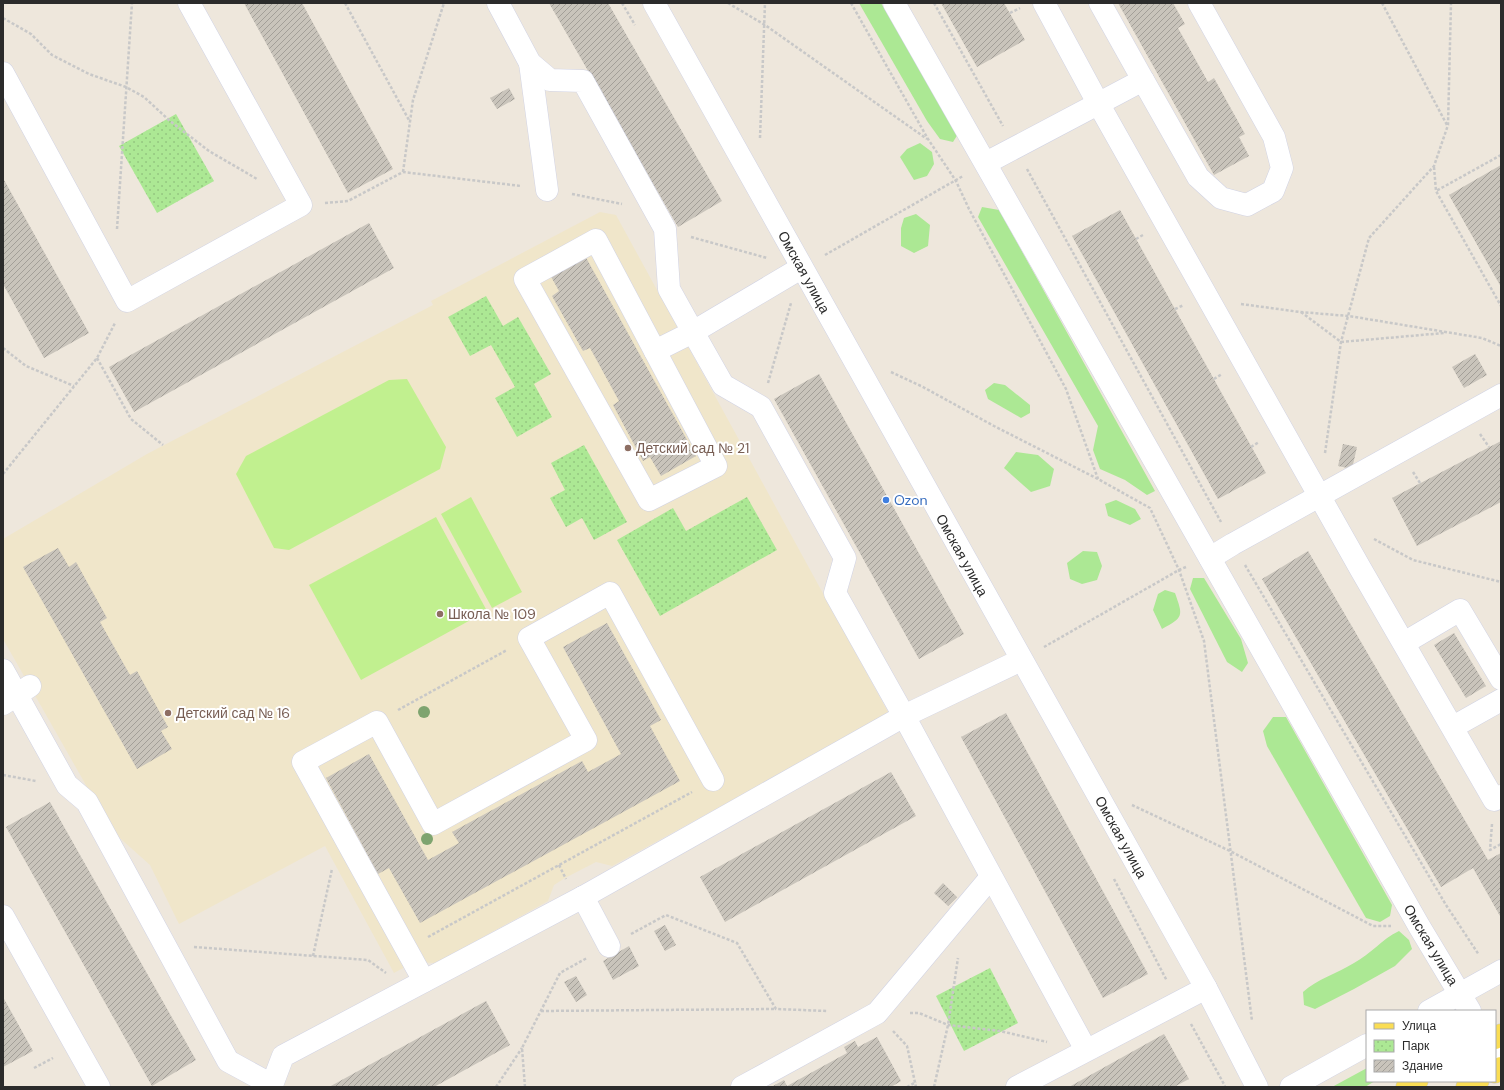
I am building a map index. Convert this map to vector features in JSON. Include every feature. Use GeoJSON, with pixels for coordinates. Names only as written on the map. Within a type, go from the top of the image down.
{"type":"FeatureCollection","features":[{"type":"Feature","properties":{"kind":"main road"},"geometry":{"type":"LineString","coordinates":[[1406,1087],[1415,1082]]}},
{"type":"Feature","properties":{"kind":"main road"},"geometry":{"type":"LineString","coordinates":[[1467,1087],[1476,1082]]}},
{"type":"Feature","properties":{"kind":"street"},"geometry":{"type":"LineString","coordinates":[[3,73],[127,301],[301,205],[189,3]]}},
{"type":"Feature","properties":{"kind":"street"},"geometry":{"type":"LineString","coordinates":[[498,3],[530,63],[548,190]]}},
{"type":"Feature","properties":{"kind":"street","name":"Омская улица"},"geometry":{"type":"LineString","coordinates":[[654,3],[801,268],[1206,988],[1257,1087]]}},
{"type":"Feature","properties":{"kind":"street","name":"Омская улица"},"geometry":{"type":"LineString","coordinates":[[894,3],[1419,926],[1465,1002]]}},
{"type":"Feature","properties":{"kind":"street"},"geometry":{"type":"LineString","coordinates":[[1044,3],[1098,103],[1360,568],[1453,727],[1498,798]]}},
{"type":"Feature","properties":{"kind":"street"},"geometry":{"type":"LineString","coordinates":[[1100,3],[1198,177],[1221,198],[1247,205],[1273,190],[1282,168],[1274,137],[1199,3]]}},
{"type":"Feature","properties":{"kind":"street"},"geometry":{"type":"LineString","coordinates":[[530,63],[550,80],[583,80],[665,229],[669,289],[723,385],[761,407],[846,558],[835,593],[904,716],[1086,1050]]}},
{"type":"Feature","properties":{"kind":"street"},"geometry":{"type":"LineString","coordinates":[[986,163],[1143,80]]}},
{"type":"Feature","properties":{"kind":"street"},"geometry":{"type":"LineString","coordinates":[[596,240],[655,351],[716,466],[649,500],[525,280],[596,240]]}},
{"type":"Feature","properties":{"kind":"street"},"geometry":{"type":"LineString","coordinates":[[655,351],[693,332],[801,268]]}},
{"type":"Feature","properties":{"kind":"street"},"geometry":{"type":"LineString","coordinates":[[1210,558],[1501,395]]}},
{"type":"Feature","properties":{"kind":"street"},"geometry":{"type":"LineString","coordinates":[[417,985],[406,949],[303,762],[376,722],[433,824],[489,794],[586,740],[529,638],[610,593],[713,780]]}},
{"type":"Feature","properties":{"kind":"street"},"geometry":{"type":"LineString","coordinates":[[1404,643],[1460,610],[1501,679]]}},
{"type":"Feature","properties":{"kind":"street"},"geometry":{"type":"LineString","coordinates":[[3,670],[67,785],[87,802],[228,1061],[272,1086],[283,1056],[583,897],[904,716],[1021,660]]}},
{"type":"Feature","properties":{"kind":"street"},"geometry":{"type":"LineString","coordinates":[[1453,727],[1501,700]]}},
{"type":"Feature","properties":{"kind":"street"},"geometry":{"type":"LineString","coordinates":[[742,1087],[877,1012],[991,877]]}},
{"type":"Feature","properties":{"kind":"street"},"geometry":{"type":"LineString","coordinates":[[583,897],[609,946]]}},
{"type":"Feature","properties":{"kind":"street"},"geometry":{"type":"LineString","coordinates":[[6,930],[99,1087]]}},
{"type":"Feature","properties":{"kind":"street"},"geometry":{"type":"LineString","coordinates":[[1433,1010],[1465,1002],[1501,971]]}},
{"type":"Feature","properties":{"kind":"street"},"geometry":{"type":"LineString","coordinates":[[1017,1087],[1206,988]]}},
{"type":"Feature","properties":{"kind":"street"},"geometry":{"type":"LineString","coordinates":[[1291,1087],[1366,1046]]}},
{"type":"Feature","properties":{"kind":"street"},"geometry":{"type":"LineString","coordinates":[[1496,1058],[1501,1068]]}},
{"type":"Feature","properties":{"kind":"path"},"geometry":{"type":"LineString","coordinates":[[117,230],[132,3]]}},
{"type":"Feature","properties":{"kind":"path"},"geometry":{"type":"LineString","coordinates":[[345,3],[410,123]]}},
{"type":"Feature","properties":{"kind":"path"},"geometry":{"type":"LineString","coordinates":[[301,205],[348,201],[403,172],[413,100],[444,3]]}},
{"type":"Feature","properties":{"kind":"path"},"geometry":{"type":"LineString","coordinates":[[728,3],[765,25],[928,139]]}},
{"type":"Feature","properties":{"kind":"path"},"geometry":{"type":"LineString","coordinates":[[760,141],[765,3]]}},
{"type":"Feature","properties":{"kind":"path"},"geometry":{"type":"LineString","coordinates":[[851,3],[928,139],[956,181],[969,209],[1066,390],[1098,479]]}},
{"type":"Feature","properties":{"kind":"path"},"geometry":{"type":"LineString","coordinates":[[934,3],[1015,147],[1233,544],[1446,905],[1481,958]]}},
{"type":"Feature","properties":{"kind":"path"},"geometry":{"type":"LineString","coordinates":[[1382,3],[1448,125]]}},
{"type":"Feature","properties":{"kind":"path"},"geometry":{"type":"LineString","coordinates":[[1325,457],[1341,342],[1369,238],[1434,166],[1448,125],[1451,3]]}},
{"type":"Feature","properties":{"kind":"path"},"geometry":{"type":"LineString","coordinates":[[3,18],[31,34],[52,55],[89,74],[126,86],[144,97],[170,121],[209,151],[262,182]]}},
{"type":"Feature","properties":{"kind":"path"},"geometry":{"type":"LineString","coordinates":[[1436,191],[1501,155]]}},
{"type":"Feature","properties":{"kind":"path"},"geometry":{"type":"LineString","coordinates":[[761,407],[801,268],[986,163]]}},
{"type":"Feature","properties":{"kind":"path"},"geometry":{"type":"LineString","coordinates":[[1434,166],[1436,191],[1501,306]]}},
{"type":"Feature","properties":{"kind":"path"},"geometry":{"type":"LineString","coordinates":[[665,229],[801,268]]}},
{"type":"Feature","properties":{"kind":"path"},"geometry":{"type":"LineString","coordinates":[[1209,300],[1300,312],[1349,316],[1482,338],[1501,346]]}},
{"type":"Feature","properties":{"kind":"path"},"geometry":{"type":"LineString","coordinates":[[3,474],[97,358],[127,301]]}},
{"type":"Feature","properties":{"kind":"path"},"geometry":{"type":"LineString","coordinates":[[1300,312],[1341,342],[1448,333]]}},
{"type":"Feature","properties":{"kind":"path"},"geometry":{"type":"LineString","coordinates":[[3,348],[26,366],[74,386]]}},
{"type":"Feature","properties":{"kind":"path"},"geometry":{"type":"LineString","coordinates":[[97,358],[131,419],[163,445]]}},
{"type":"Feature","properties":{"kind":"path"},"geometry":{"type":"LineString","coordinates":[[888,371],[923,387],[1150,508],[1179,570],[1204,641],[1253,1022]]}},
{"type":"Feature","properties":{"kind":"path"},"geometry":{"type":"LineString","coordinates":[[1371,537],[1413,560],[1501,582]]}},
{"type":"Feature","properties":{"kind":"path"},"geometry":{"type":"LineString","coordinates":[[1021,660],[1179,570],[1210,558]]}},
{"type":"Feature","properties":{"kind":"path"},"geometry":{"type":"LineString","coordinates":[[376,722],[529,638]]}},
{"type":"Feature","properties":{"kind":"path"},"geometry":{"type":"LineString","coordinates":[[406,949],[713,780]]}},
{"type":"Feature","properties":{"kind":"path"},"geometry":{"type":"LineString","coordinates":[[1498,798],[1490,850],[1501,844]]}},
{"type":"Feature","properties":{"kind":"path"},"geometry":{"type":"LineString","coordinates":[[1130,803],[1230,851],[1373,926],[1419,926]]}},
{"type":"Feature","properties":{"kind":"path"},"geometry":{"type":"LineString","coordinates":[[313,956],[334,862],[351,849]]}},
{"type":"Feature","properties":{"kind":"path"},"geometry":{"type":"LineString","coordinates":[[496,1087],[522,1048],[560,973],[666,915],[737,943],[776,1009]]}},
{"type":"Feature","properties":{"kind":"path"},"geometry":{"type":"LineString","coordinates":[[165,946],[211,947],[368,960],[417,985]]}},
{"type":"Feature","properties":{"kind":"path"},"geometry":{"type":"LineString","coordinates":[[934,1087],[948,1025],[958,954]]}},
{"type":"Feature","properties":{"kind":"path"},"geometry":{"type":"LineString","coordinates":[[541,1010],[776,1009],[830,1011]]}},
{"type":"Feature","properties":{"kind":"path"},"geometry":{"type":"LineString","coordinates":[[877,1012],[919,1013],[948,1025],[1000,1031],[1086,1050]]}},
{"type":"Feature","properties":{"kind":"path"},"geometry":{"type":"LineString","coordinates":[[877,1012],[907,1046],[916,1087]]}},
{"type":"Feature","properties":{"kind":"path"},"geometry":{"type":"LineString","coordinates":[[522,1048],[525,1087]]}},
{"type":"Feature","properties":{"kind":"path"},"geometry":{"type":"LineString","coordinates":[[34,1068],[55,1056]]}},
{"type":"Feature","properties":{"kind":"path"},"geometry":{"type":"LineString","coordinates":[[907,1087],[916,1082]]}},
{"type":"Feature","properties":{"kind":"shaded area"},"geometry":{"type":"Polygon","coordinates":[[[600,212],[616,215],[889,714],[612,866],[596,862],[565,878],[554,885],[548,901],[436,963],[414,962],[394,973],[325,846],[179,924],[150,865],[112,831],[3,639],[3,539],[147,454],[433,305],[431,301],[600,212]]]}},
{"type":"Feature","properties":{"kind":"green space"},"geometry":{"type":"Polygon","coordinates":[[[859,3],[881,3],[958,134],[953,142],[940,139],[927,121],[859,3]]]}},
{"type":"Feature","properties":{"kind":"green space"},"geometry":{"type":"Polygon","coordinates":[[[176,114],[214,181],[157,213],[119,146],[176,114]]]}},
{"type":"Feature","properties":{"kind":"green space"},"geometry":{"type":"Polygon","coordinates":[[[920,143],[932,152],[934,164],[927,176],[914,180],[900,157],[907,149],[920,143]]]}},
{"type":"Feature","properties":{"kind":"green space"},"geometry":{"type":"Polygon","coordinates":[[[982,207],[999,210],[1155,491],[1147,495],[1125,480],[1100,469],[1093,450],[1098,426],[978,217],[982,207]]]}},
{"type":"Feature","properties":{"kind":"green space"},"geometry":{"type":"Polygon","coordinates":[[[916,214],[930,225],[928,246],[914,253],[901,246],[901,228],[904,218],[916,214]]]}},
{"type":"Feature","properties":{"kind":"green space"},"geometry":{"type":"Polygon","coordinates":[[[486,296],[503,326],[518,317],[551,374],[534,384],[552,417],[517,437],[495,398],[515,387],[491,345],[470,356],[448,317],[486,296]]]}},
{"type":"Feature","properties":{"kind":"green space"},"geometry":{"type":"Polygon","coordinates":[[[407,379],[446,447],[440,469],[289,550],[274,548],[236,474],[246,456],[389,380],[407,379]]]}},
{"type":"Feature","properties":{"kind":"green space"},"geometry":{"type":"Polygon","coordinates":[[[994,383],[1005,385],[1030,405],[1030,413],[1021,418],[988,399],[985,390],[994,383]]]}},
{"type":"Feature","properties":{"kind":"green space"},"geometry":{"type":"Polygon","coordinates":[[[584,445],[627,522],[594,540],[582,518],[566,527],[550,498],[565,490],[551,463],[584,445]]]}},
{"type":"Feature","properties":{"kind":"green space"},"geometry":{"type":"Polygon","coordinates":[[[1016,452],[1038,455],[1054,469],[1050,486],[1031,492],[1004,468],[1016,452]]]}},
{"type":"Feature","properties":{"kind":"green space"},"geometry":{"type":"Polygon","coordinates":[[[471,497],[522,592],[492,608],[441,514],[471,497]]]}},
{"type":"Feature","properties":{"kind":"green space"},"geometry":{"type":"Polygon","coordinates":[[[747,497],[777,550],[660,616],[617,540],[673,508],[686,531],[747,497]]]}},
{"type":"Feature","properties":{"kind":"green space"},"geometry":{"type":"Polygon","coordinates":[[[1116,500],[1135,509],[1141,519],[1130,525],[1108,516],[1105,504],[1116,500]]]}},
{"type":"Feature","properties":{"kind":"green space"},"geometry":{"type":"Polygon","coordinates":[[[436,517],[487,611],[361,680],[309,585],[436,517]]]}},
{"type":"Feature","properties":{"kind":"green space"},"geometry":{"type":"Polygon","coordinates":[[[1083,551],[1097,552],[1102,566],[1097,580],[1082,584],[1070,579],[1067,563],[1083,551]]]}},
{"type":"Feature","properties":{"kind":"green space"},"geometry":{"type":"Polygon","coordinates":[[[1193,578],[1204,578],[1241,639],[1248,663],[1242,672],[1227,662],[1190,589],[1193,578]]]}},
{"type":"Feature","properties":{"kind":"green space"},"geometry":{"type":"Polygon","coordinates":[[[1165,590],[1175,593],[1180,615],[1174,622],[1162,629],[1153,610],[1158,594],[1165,590]]]}},
{"type":"Feature","properties":{"kind":"green space"},"geometry":{"type":"Polygon","coordinates":[[[1273,717],[1286,717],[1392,905],[1390,916],[1380,922],[1366,918],[1267,746],[1263,731],[1273,717]]]}},
{"type":"Feature","properties":{"kind":"green space"},"geometry":{"type":"Polygon","coordinates":[[[1399,931],[1409,940],[1412,949],[1395,966],[1315,1009],[1304,1005],[1303,992],[1309,987],[1348,967],[1387,938],[1399,931]]]}},
{"type":"Feature","properties":{"kind":"green space"},"geometry":{"type":"Polygon","coordinates":[[[990,968],[1018,1023],[964,1051],[936,996],[990,968]]]}},
{"type":"Feature","properties":{"kind":"green space"},"geometry":{"type":"Polygon","coordinates":[[[1366,1069],[1366,1082],[1373,1082],[1365,1087],[1332,1087],[1366,1069]]]}},
{"type":"Feature","properties":{"kind":"building"},"geometry":{"type":"Polygon","coordinates":[[[244,3],[302,3],[393,169],[348,193],[244,3]]]}},
{"type":"Feature","properties":{"kind":"building"},"geometry":{"type":"Polygon","coordinates":[[[549,3],[608,3],[722,201],[678,227],[549,3]]]}},
{"type":"Feature","properties":{"kind":"building"},"geometry":{"type":"Polygon","coordinates":[[[941,3],[1004,3],[1025,40],[977,67],[941,3]]]}},
{"type":"Feature","properties":{"kind":"building"},"geometry":{"type":"Polygon","coordinates":[[[1118,3],[1173,3],[1185,24],[1178,28],[1208,82],[1214,78],[1245,134],[1239,137],[1249,156],[1214,175],[1118,3]]]}},
{"type":"Feature","properties":{"kind":"building"},"geometry":{"type":"Polygon","coordinates":[[[509,88],[515,99],[497,109],[490,98],[509,88]]]}},
{"type":"Feature","properties":{"kind":"building"},"geometry":{"type":"Polygon","coordinates":[[[1501,165],[1501,287],[1449,195],[1501,165]]]}},
{"type":"Feature","properties":{"kind":"building"},"geometry":{"type":"Polygon","coordinates":[[[3,178],[89,333],[44,358],[3,284],[3,178]]]}},
{"type":"Feature","properties":{"kind":"building"},"geometry":{"type":"Polygon","coordinates":[[[1120,210],[1266,473],[1218,499],[1072,236],[1120,210]]]}},
{"type":"Feature","properties":{"kind":"building"},"geometry":{"type":"Polygon","coordinates":[[[369,223],[394,268],[134,412],[109,367],[369,223]]]}},
{"type":"Feature","properties":{"kind":"building"},"geometry":{"type":"Polygon","coordinates":[[[584,254],[696,456],[661,476],[650,457],[643,461],[613,405],[619,401],[590,348],[583,351],[552,296],[559,291],[549,273],[584,254]]]}},
{"type":"Feature","properties":{"kind":"building"},"geometry":{"type":"Polygon","coordinates":[[[1475,354],[1487,375],[1464,388],[1452,367],[1475,354]]]}},
{"type":"Feature","properties":{"kind":"building"},"geometry":{"type":"Polygon","coordinates":[[[819,374],[964,634],[919,659],[774,399],[819,374]]]}},
{"type":"Feature","properties":{"kind":"building"},"geometry":{"type":"Polygon","coordinates":[[[1501,441],[1501,502],[1417,546],[1392,498],[1501,441]]]}},
{"type":"Feature","properties":{"kind":"building"},"geometry":{"type":"Polygon","coordinates":[[[1343,444],[1357,447],[1352,469],[1338,466],[1343,444]]]}},
{"type":"Feature","properties":{"kind":"building"},"geometry":{"type":"Polygon","coordinates":[[[58,548],[69,567],[76,562],[107,618],[100,622],[130,675],[137,671],[168,727],[161,731],[172,749],[137,769],[23,567],[58,548]]]}},
{"type":"Feature","properties":{"kind":"building"},"geometry":{"type":"Polygon","coordinates":[[[1308,551],[1488,860],[1501,853],[1500,916],[1473,868],[1441,887],[1262,579],[1308,551]]]}},
{"type":"Feature","properties":{"kind":"building"},"geometry":{"type":"Polygon","coordinates":[[[607,623],[661,720],[650,726],[680,781],[420,923],[389,868],[378,874],[326,778],[369,754],[428,860],[459,843],[452,832],[582,761],[588,772],[621,754],[563,647],[607,623]]]}},
{"type":"Feature","properties":{"kind":"building"},"geometry":{"type":"Polygon","coordinates":[[[1454,633],[1486,686],[1466,698],[1434,645],[1454,633]]]}},
{"type":"Feature","properties":{"kind":"building"},"geometry":{"type":"Polygon","coordinates":[[[1006,713],[1148,974],[1103,998],[961,737],[1006,713]]]}},
{"type":"Feature","properties":{"kind":"building"},"geometry":{"type":"Polygon","coordinates":[[[891,772],[916,816],[725,922],[700,877],[891,772]]]}},
{"type":"Feature","properties":{"kind":"building"},"geometry":{"type":"Polygon","coordinates":[[[50,802],[196,1060],[152,1086],[6,827],[50,802]]]}},
{"type":"Feature","properties":{"kind":"building"},"geometry":{"type":"Polygon","coordinates":[[[943,883],[957,897],[948,906],[934,893],[943,883]]]}},
{"type":"Feature","properties":{"kind":"building"},"geometry":{"type":"Polygon","coordinates":[[[665,925],[676,945],[665,951],[654,931],[665,925]]]}},
{"type":"Feature","properties":{"kind":"building"},"geometry":{"type":"Polygon","coordinates":[[[629,946],[639,966],[613,980],[603,961],[629,946]]]}},
{"type":"Feature","properties":{"kind":"building"},"geometry":{"type":"Polygon","coordinates":[[[576,976],[587,995],[576,1002],[564,982],[576,976]]]}},
{"type":"Feature","properties":{"kind":"building"},"geometry":{"type":"Polygon","coordinates":[[[3,997],[33,1051],[3,1067],[3,997]]]}},
{"type":"Feature","properties":{"kind":"building"},"geometry":{"type":"Polygon","coordinates":[[[486,1001],[510,1045],[434,1087],[329,1087],[486,1001]]]}},
{"type":"Feature","properties":{"kind":"building"},"geometry":{"type":"Polygon","coordinates":[[[1164,1034],[1189,1079],[1174,1087],[1069,1087],[1164,1034]]]}},
{"type":"Feature","properties":{"kind":"building"},"geometry":{"type":"Polygon","coordinates":[[[877,1037],[901,1081],[891,1087],[773,1086],[784,1080],[787,1086],[847,1053],[844,1047],[855,1041],[858,1047],[877,1037]]]}},
{"type":"Feature","properties":{"kind":"place","name":"Детский сад № 21"},"geometry":{"type":"Point","coordinates":[628,448]}},
{"type":"Feature","properties":{"kind":"place","name":"Ozon"},"geometry":{"type":"Point","coordinates":[886,500]}},
{"type":"Feature","properties":{"kind":"place","name":"Школа № 109"},"geometry":{"type":"Point","coordinates":[440,614]}},
{"type":"Feature","properties":{"kind":"place","name":"Детский сад № 16"},"geometry":{"type":"Point","coordinates":[168,713]}}]}
